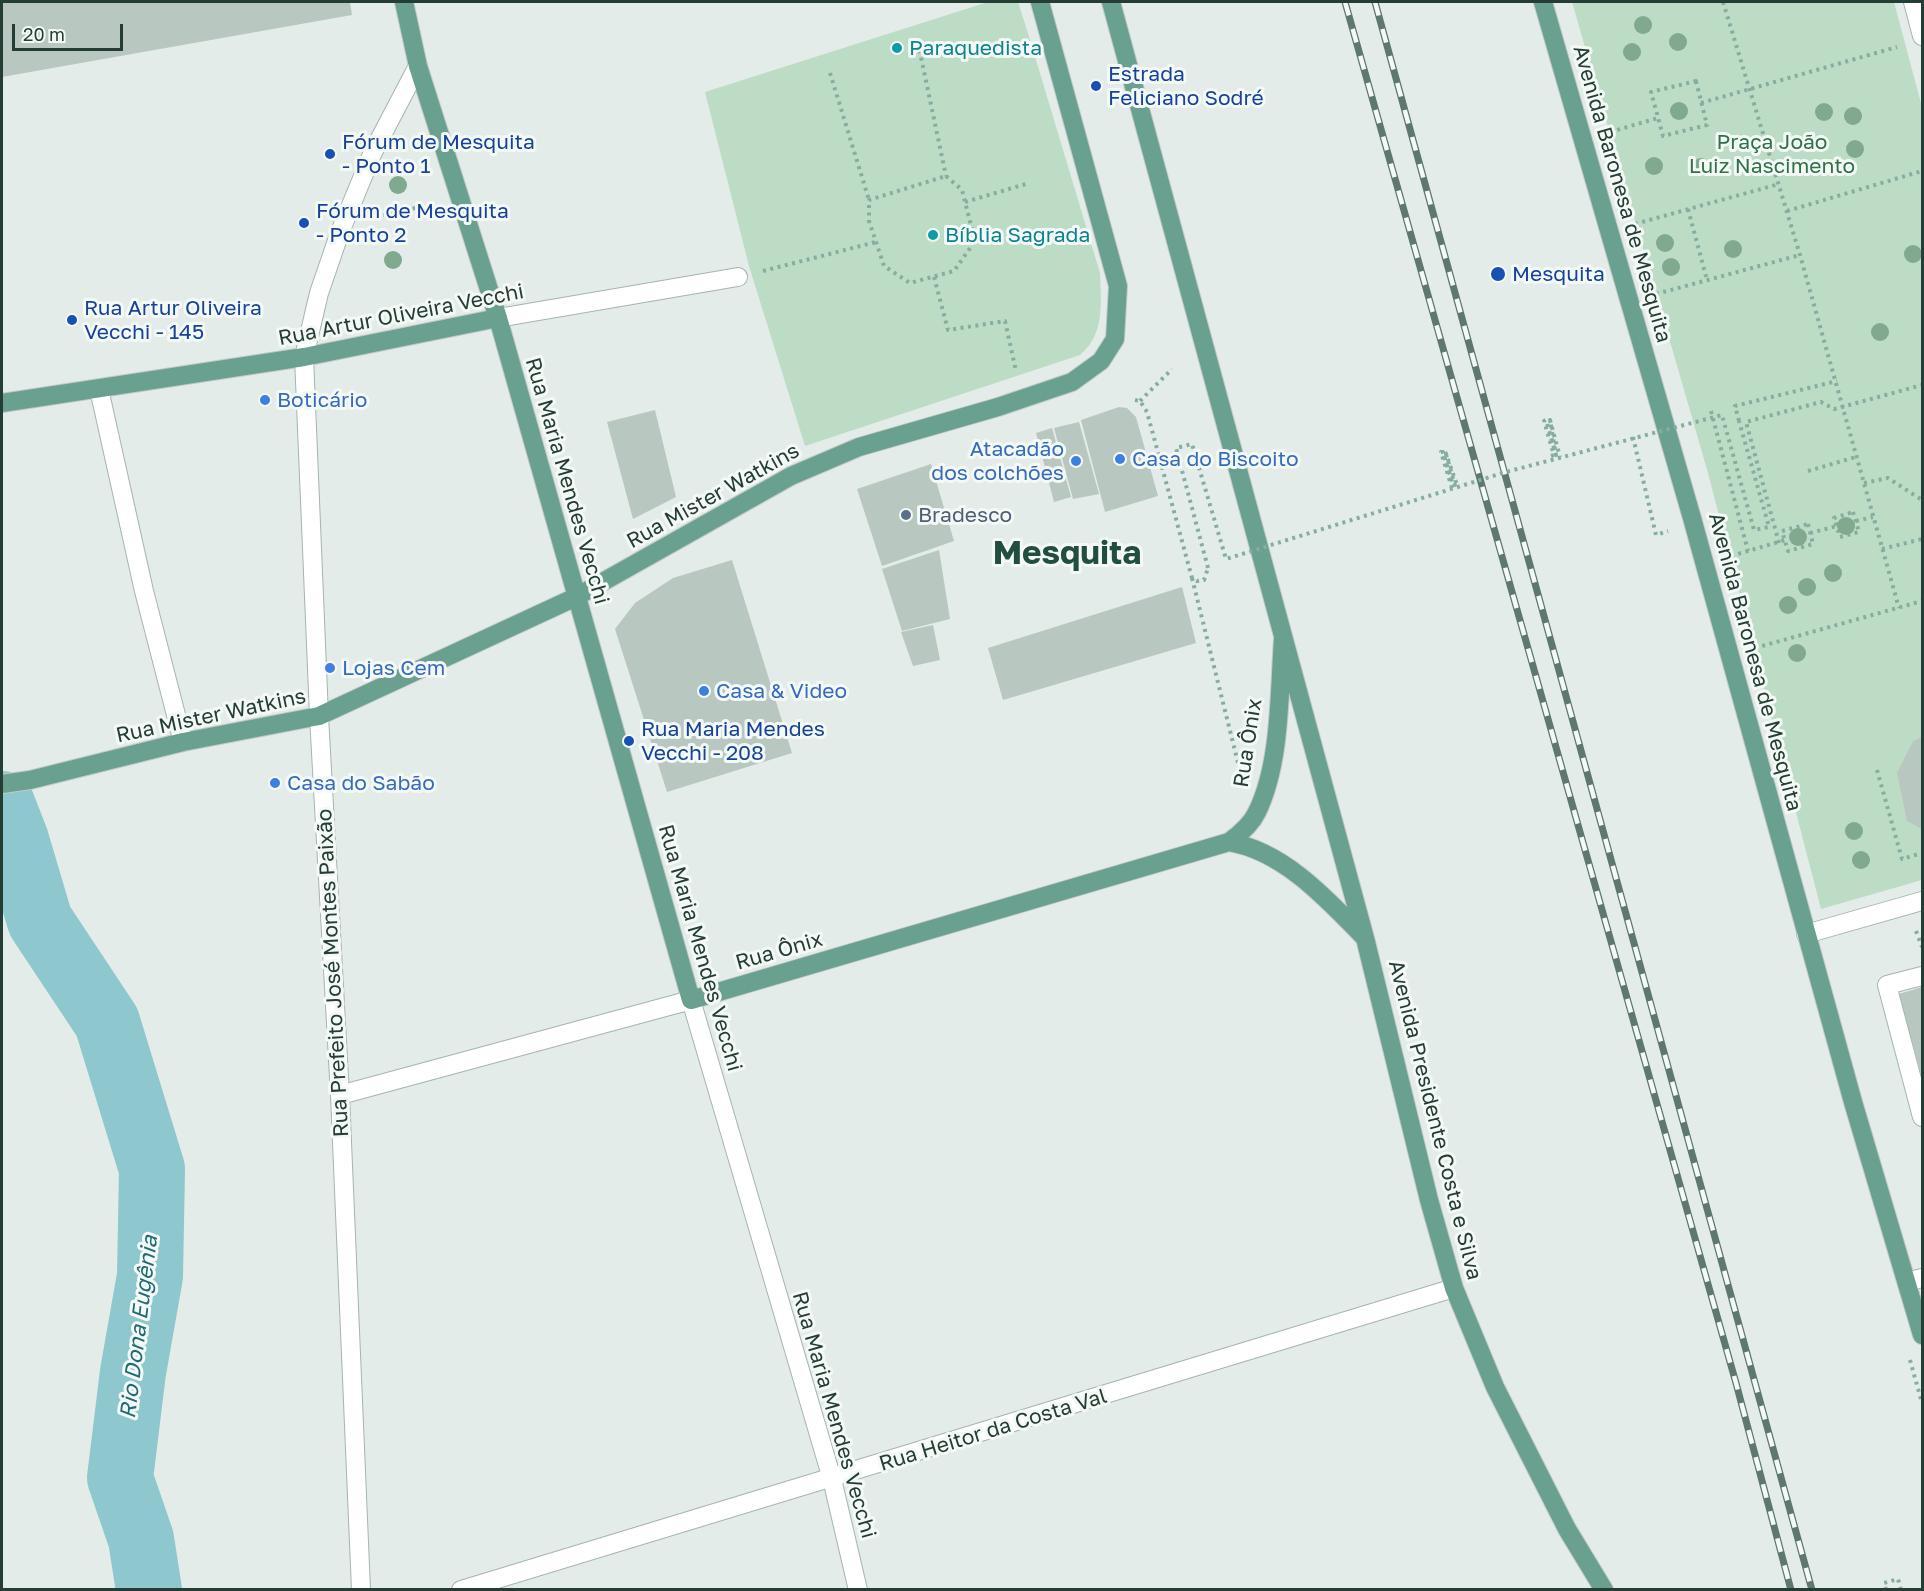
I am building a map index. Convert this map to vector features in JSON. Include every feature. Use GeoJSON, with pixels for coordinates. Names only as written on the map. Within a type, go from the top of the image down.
{"type":"FeatureCollection","features":[{"type":"Feature","properties":{"kind":"main road","name":"Rua Maria Mendes Vecchi"},"geometry":{"type":"LineString","coordinates":[[404,2],[418,66],[498,318],[691,1000]]}},
{"type":"Feature","properties":{"kind":"main road","name":"Rua Mister Watkins"},"geometry":{"type":"LineString","coordinates":[[2,784],[30,780],[183,742],[319,716],[576,597],[791,476],[860,447],[1022,400],[1072,382],[1101,361],[1115,339],[1118,286],[1040,2]]}},
{"type":"Feature","properties":{"kind":"main road","name":"Avenida Presidente Costa e Silva"},"geometry":{"type":"LineString","coordinates":[[1111,2],[1365,938],[1429,1200],[1454,1288],[1495,1387],[1567,1528],[1604,1590]]}},
{"type":"Feature","properties":{"kind":"main road","name":"Avenida Baronesa de Mesquita"},"geometry":{"type":"LineString","coordinates":[[1544,2],[1689,507],[1806,933],[1915,1280],[1923,1335]]}},
{"type":"Feature","properties":{"kind":"main road","name":"Rua Artur Oliveira Vecchi"},"geometry":{"type":"LineString","coordinates":[[2,403],[304,357],[498,318]]}},
{"type":"Feature","properties":{"kind":"main road","name":"Rua Ônix"},"geometry":{"type":"LineString","coordinates":[[691,1000],[1229,842],[1244,831],[1257,814],[1271,770],[1283,639]]}},
{"type":"Feature","properties":{"kind":"main road"},"geometry":{"type":"LineString","coordinates":[[1229,842],[1244,845],[1275,859],[1325,896],[1365,938]]}},
{"type":"Feature","properties":{"kind":"street"},"geometry":{"type":"LineString","coordinates":[[1913,2],[1916,40]]}},
{"type":"Feature","properties":{"kind":"street","name":"Rua Prefeito José Montes Paixão"},"geometry":{"type":"LineString","coordinates":[[360,1590],[340,1095],[319,716],[304,357],[319,292],[343,225],[373,152],[418,66]]}},
{"type":"Feature","properties":{"kind":"street","name":"Rua Artur Oliveira Vecchi"},"geometry":{"type":"LineString","coordinates":[[498,318],[738,277]]}},
{"type":"Feature","properties":{"kind":"street"},"geometry":{"type":"LineString","coordinates":[[99,389],[147,603],[183,742]]}},
{"type":"Feature","properties":{"kind":"street"},"geometry":{"type":"LineString","coordinates":[[1806,933],[1923,901]]}},
{"type":"Feature","properties":{"kind":"street"},"geometry":{"type":"LineString","coordinates":[[1923,976],[1887,985],[1923,1117]]}},
{"type":"Feature","properties":{"kind":"street","name":"Rua Ônix"},"geometry":{"type":"LineString","coordinates":[[340,1095],[691,1000]]}},
{"type":"Feature","properties":{"kind":"street","name":"Rua Maria Mendes Vecchi"},"geometry":{"type":"LineString","coordinates":[[691,1000],[832,1479],[858,1590]]}},
{"type":"Feature","properties":{"kind":"street","name":"Rua Heitor da Costa Val"},"geometry":{"type":"LineString","coordinates":[[462,1590],[1454,1288]]}},
{"type":"Feature","properties":{"kind":"path"},"geometry":{"type":"LineString","coordinates":[[1722,2],[1837,381],[1842,407],[1899,608]]}},
{"type":"Feature","properties":{"kind":"path"},"geometry":{"type":"LineString","coordinates":[[1701,103],[1916,40]]}},
{"type":"Feature","properties":{"kind":"path"},"geometry":{"type":"LineString","coordinates":[[830,73],[869,200],[869,221],[884,266],[910,283],[954,271],[975,241],[962,190],[946,176],[918,43]]}},
{"type":"Feature","properties":{"kind":"path"},"geometry":{"type":"LineString","coordinates":[[1696,81],[1701,103],[1707,126],[1663,136],[1651,92],[1696,81]]}},
{"type":"Feature","properties":{"kind":"path"},"geometry":{"type":"LineString","coordinates":[[1608,132],[1658,118]]}},
{"type":"Feature","properties":{"kind":"path"},"geometry":{"type":"LineString","coordinates":[[1787,211],[1923,171]]}},
{"type":"Feature","properties":{"kind":"path"},"geometry":{"type":"LineString","coordinates":[[869,200],[946,176]]}},
{"type":"Feature","properties":{"kind":"path"},"geometry":{"type":"LineString","coordinates":[[965,202],[1026,184]]}},
{"type":"Feature","properties":{"kind":"path"},"geometry":{"type":"LineString","coordinates":[[1634,224],[1779,184]]}},
{"type":"Feature","properties":{"kind":"path"},"geometry":{"type":"LineString","coordinates":[[343,225],[460,198]]}},
{"type":"Feature","properties":{"kind":"path"},"geometry":{"type":"LineString","coordinates":[[1688,210],[1707,280]]}},
{"type":"Feature","properties":{"kind":"path"},"geometry":{"type":"LineString","coordinates":[[738,277],[876,242]]}},
{"type":"Feature","properties":{"kind":"path"},"geometry":{"type":"LineString","coordinates":[[1654,295],[1800,255]]}},
{"type":"Feature","properties":{"kind":"path"},"geometry":{"type":"LineString","coordinates":[[934,277],[948,330],[1005,321],[1022,400]]}},
{"type":"Feature","properties":{"kind":"path"},"geometry":{"type":"LineString","coordinates":[[1140,401],[1172,369]]}},
{"type":"Feature","properties":{"kind":"path"},"geometry":{"type":"LineString","coordinates":[[1192,578],[1197,581],[1204,580],[1208,568],[1176,448],[1192,444],[1226,559],[1452,488],[1633,437],[1722,416],[1754,530],[1769,527],[1735,406],[1837,381]]}},
{"type":"Feature","properties":{"kind":"path"},"geometry":{"type":"LineString","coordinates":[[1779,543],[1746,422],[1821,402],[1834,409],[1923,385]]}},
{"type":"Feature","properties":{"kind":"path"},"geometry":{"type":"LineString","coordinates":[[1135,400],[1140,401],[1147,412],[1192,578],[1240,771]]}},
{"type":"Feature","properties":{"kind":"path"},"geometry":{"type":"LineString","coordinates":[[1711,411],[1748,551]]}},
{"type":"Feature","properties":{"kind":"path"},"geometry":{"type":"LineString","coordinates":[[1551,456],[1554,455],[1544,421],[1546,420],[1558,454],[1550,420],[1560,457]]}},
{"type":"Feature","properties":{"kind":"path"},"geometry":{"type":"LineString","coordinates":[[1633,437],[1656,535]]}},
{"type":"Feature","properties":{"kind":"path"},"geometry":{"type":"LineString","coordinates":[[1452,488],[1441,452],[1443,452],[1453,485],[1455,485],[1447,451],[1457,485],[1459,484]]}},
{"type":"Feature","properties":{"kind":"path"},"geometry":{"type":"LineString","coordinates":[[1808,471],[1857,457]]}},
{"type":"Feature","properties":{"kind":"path"},"geometry":{"type":"LineString","coordinates":[[1864,483],[1888,478],[1923,500]]}},
{"type":"Feature","properties":{"kind":"path"},"geometry":{"type":"LineString","coordinates":[[1853,512],[1859,532],[1840,537],[1837,526],[1834,518],[1853,512]]}},
{"type":"Feature","properties":{"kind":"path"},"geometry":{"type":"LineString","coordinates":[[1856,521],[1873,517]]}},
{"type":"Feature","properties":{"kind":"path"},"geometry":{"type":"LineString","coordinates":[[1808,524],[1810,533],[1813,544],[1788,551],[1782,531],[1808,524]]}},
{"type":"Feature","properties":{"kind":"path"},"geometry":{"type":"LineString","coordinates":[[1810,533],[1837,526]]}},
{"type":"Feature","properties":{"kind":"path"},"geometry":{"type":"LineString","coordinates":[[1882,549],[1923,539]]}},
{"type":"Feature","properties":{"kind":"path"},"geometry":{"type":"LineString","coordinates":[[1728,557],[1785,540]]}},
{"type":"Feature","properties":{"kind":"path"},"geometry":{"type":"LineString","coordinates":[[1751,649],[1923,601]]}},
{"type":"Feature","properties":{"kind":"path"},"geometry":{"type":"LineString","coordinates":[[1877,770],[1902,859],[1923,853]]}},
{"type":"Feature","properties":{"kind":"path"},"geometry":{"type":"LineString","coordinates":[[1915,928],[1923,947]]}},
{"type":"Feature","properties":{"kind":"path"},"geometry":{"type":"LineString","coordinates":[[1886,1590],[1884,1583],[1898,1579],[1901,1590]]}},
{"type":"Feature","properties":{"kind":"green space"},"geometry":{"type":"Polygon","coordinates":[[[988,2],[1018,2],[1027,30],[1100,273],[1100,318],[1094,338],[1080,355],[805,446],[749,266],[705,92],[988,2]]]}},
{"type":"Feature","properties":{"kind":"green space","name":"Praça João Luiz Nascimento"},"geometry":{"type":"Polygon","coordinates":[[[1572,2],[1894,2],[1922,107],[1922,880],[1821,909],[1708,473],[1572,2]]]}},
{"type":"Feature","properties":{"kind":"building"},"geometry":{"type":"Polygon","coordinates":[[[2,2],[350,2],[352,15],[2,77],[2,2]]]}},
{"type":"Feature","properties":{"kind":"building","name":"Casa do Biscoito"},"geometry":{"type":"Polygon","coordinates":[[[1119,407],[1127,408],[1136,417],[1158,496],[1105,512],[1081,420],[1119,407]]]}},
{"type":"Feature","properties":{"kind":"building"},"geometry":{"type":"Polygon","coordinates":[[[655,410],[676,497],[633,519],[607,422],[655,410]]]}},
{"type":"Feature","properties":{"kind":"building","name":"Atacadão dos colchões"},"geometry":{"type":"Polygon","coordinates":[[[1079,422],[1099,494],[1073,499],[1054,428],[1079,422]]]}},
{"type":"Feature","properties":{"kind":"building"},"geometry":{"type":"Polygon","coordinates":[[[1052,428],[1071,497],[1054,502],[1036,433],[1052,428]]]}},
{"type":"Feature","properties":{"kind":"building","name":"Bradesco"},"geometry":{"type":"Polygon","coordinates":[[[931,464],[954,541],[882,566],[857,489],[931,464]]]}},
{"type":"Feature","properties":{"kind":"building"},"geometry":{"type":"Polygon","coordinates":[[[939,550],[950,619],[902,631],[882,569],[939,550]]]}},
{"type":"Feature","properties":{"kind":"building","name":"Casa & Video"},"geometry":{"type":"Polygon","coordinates":[[[732,560],[792,753],[667,792],[615,629],[635,603],[673,578],[732,560]]]}},
{"type":"Feature","properties":{"kind":"building"},"geometry":{"type":"Polygon","coordinates":[[[1182,587],[1196,643],[1003,700],[988,648],[1182,587]]]}},
{"type":"Feature","properties":{"kind":"building"},"geometry":{"type":"Polygon","coordinates":[[[933,625],[940,660],[913,666],[901,632],[933,625]]]}},
{"type":"Feature","properties":{"kind":"building"},"geometry":{"type":"Polygon","coordinates":[[[1922,737],[1922,829],[1907,821],[1897,773],[1913,741],[1922,737]]]}},
{"type":"Feature","properties":{"kind":"building"},"geometry":{"type":"Polygon","coordinates":[[[1922,987],[1922,1077],[1899,994],[1922,987]]]}},
{"type":"Feature","properties":{"kind":"waterway","name":"Rio Dona Eugênia"},"geometry":{"type":"LineString","coordinates":[[2,804],[16,840],[40,921],[107,1022],[152,1169],[150,1276],[133,1372],[120,1478],[141,1539],[149,1590]]}},
{"type":"Feature","properties":{"kind":"railway"},"geometry":{"type":"LineString","coordinates":[[1345,2],[1736,1383],[1791,1590]]}},
{"type":"Feature","properties":{"kind":"railway"},"geometry":{"type":"LineString","coordinates":[[1375,2],[1812,1590]]}},
{"type":"Feature","properties":{"kind":"place","name":"Paraquedista"},"geometry":{"type":"Point","coordinates":[897,48]}},
{"type":"Feature","properties":{"kind":"place","name":"Estrada Feliciano Sodré"},"geometry":{"type":"Point","coordinates":[1096,86]}},
{"type":"Feature","properties":{"kind":"place","name":"Fórum de Mesquita - Ponto 1"},"geometry":{"type":"Point","coordinates":[330,154]}},
{"type":"Feature","properties":{"kind":"place","name":"Fórum de Mesquita - Ponto 2"},"geometry":{"type":"Point","coordinates":[304,223]}},
{"type":"Feature","properties":{"kind":"place","name":"Bíblia Sagrada"},"geometry":{"type":"Point","coordinates":[933,235]}},
{"type":"Feature","properties":{"kind":"place","name":"Mesquita"},"geometry":{"type":"Point","coordinates":[1498,274]}},
{"type":"Feature","properties":{"kind":"place","name":"Rua Artur Oliveira Vecchi - 145"},"geometry":{"type":"Point","coordinates":[72,320]}},
{"type":"Feature","properties":{"kind":"place","name":"Boticário"},"geometry":{"type":"Point","coordinates":[265,400]}},
{"type":"Feature","properties":{"kind":"place","name":"Casa do Biscoito"},"geometry":{"type":"Point","coordinates":[1120,459]}},
{"type":"Feature","properties":{"kind":"place","name":"Atacadão dos colchões"},"geometry":{"type":"Point","coordinates":[1076,461]}},
{"type":"Feature","properties":{"kind":"place","name":"Bradesco"},"geometry":{"type":"Point","coordinates":[906,515]}},
{"type":"Feature","properties":{"kind":"place","name":"Lojas Cem"},"geometry":{"type":"Point","coordinates":[330,668]}},
{"type":"Feature","properties":{"kind":"place","name":"Casa & Video"},"geometry":{"type":"Point","coordinates":[704,691]}},
{"type":"Feature","properties":{"kind":"place","name":"Rua Maria Mendes Vecchi - 208"},"geometry":{"type":"Point","coordinates":[629,741]}},
{"type":"Feature","properties":{"kind":"place","name":"Casa do Sabão"},"geometry":{"type":"Point","coordinates":[275,783]}},
{"type":"Feature","properties":{"kind":"district","name":"Mesquita"},"geometry":{"type":"Point","coordinates":[1067,554]}}]}
